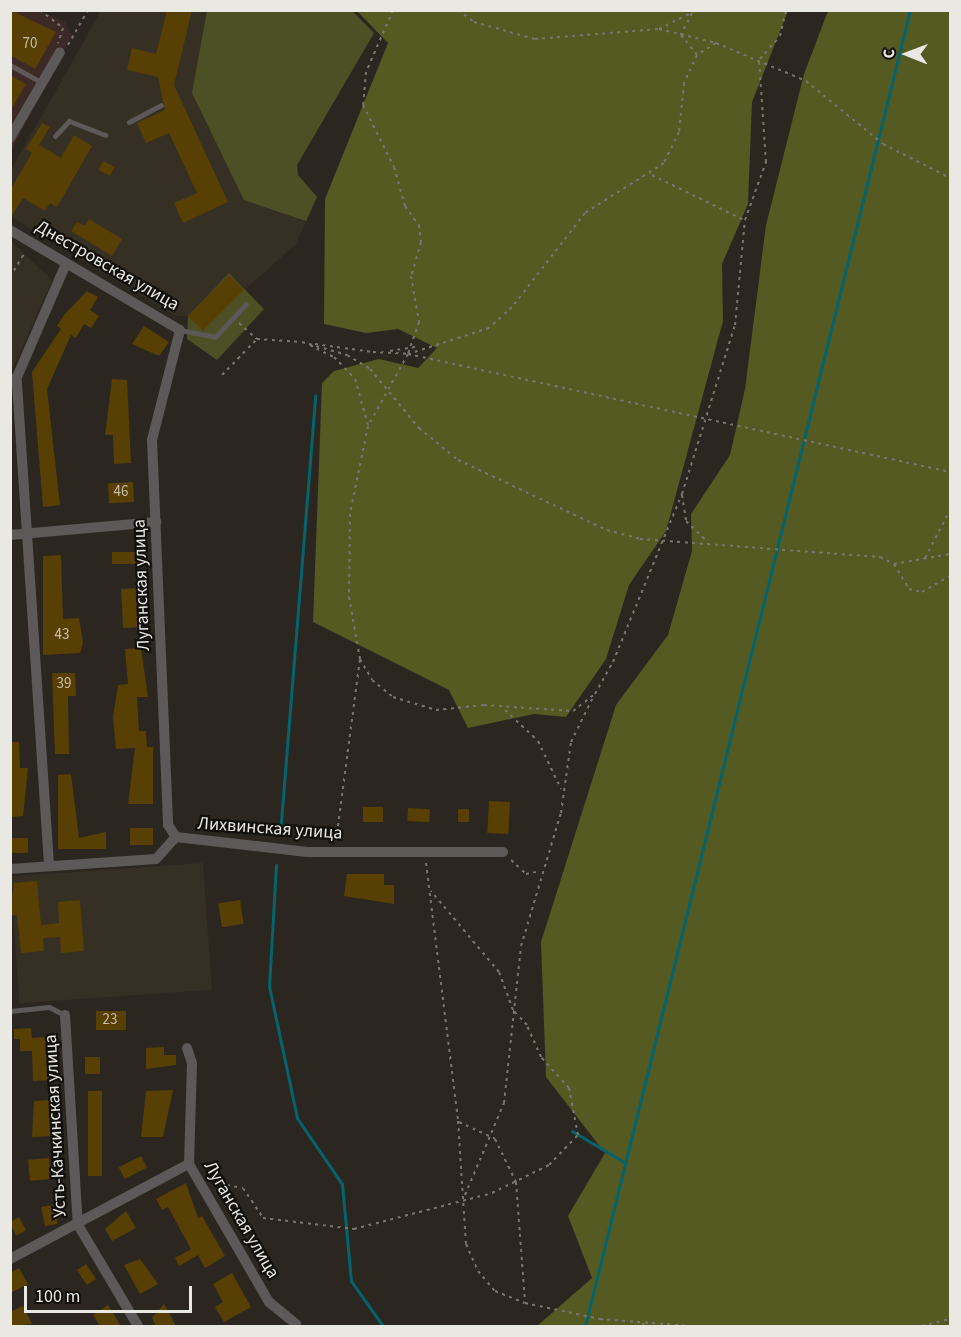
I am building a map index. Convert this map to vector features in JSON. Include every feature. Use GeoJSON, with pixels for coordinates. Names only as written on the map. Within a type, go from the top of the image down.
{"type":"FeatureCollection","features":[{"type":"Feature","properties":{"kind":"street"},"geometry":{"type":"LineString","coordinates":[[10,138],[60,52]]}},
{"type":"Feature","properties":{"kind":"street","name":"Днестровская улица"},"geometry":{"type":"LineString","coordinates":[[10,230],[181,332]]}},
{"type":"Feature","properties":{"kind":"street"},"geometry":{"type":"LineString","coordinates":[[49,866],[17,377],[66,264]]}},
{"type":"Feature","properties":{"kind":"street","name":"Луганская улица"},"geometry":{"type":"LineString","coordinates":[[176,837],[168,825],[153,432],[181,332]]}},
{"type":"Feature","properties":{"kind":"street"},"geometry":{"type":"LineString","coordinates":[[10,536],[156,522]]}},
{"type":"Feature","properties":{"kind":"street","name":"Лихвинская улица"},"geometry":{"type":"LineString","coordinates":[[10,869],[156,859],[176,837],[335,852],[502,852]]}},
{"type":"Feature","properties":{"kind":"street","name":"Усть-Качкинская улица"},"geometry":{"type":"LineString","coordinates":[[65,1015],[78,1225],[138,1326]]}},
{"type":"Feature","properties":{"kind":"street","name":"Луганская улица"},"geometry":{"type":"LineString","coordinates":[[187,1048],[192,1063],[189,1164],[269,1302],[296,1324]]}},
{"type":"Feature","properties":{"kind":"street"},"geometry":{"type":"LineString","coordinates":[[10,1259],[78,1225],[189,1164]]}},
{"type":"Feature","properties":{"kind":"lane"},"geometry":{"type":"LineString","coordinates":[[10,65],[42,83]]}},
{"type":"Feature","properties":{"kind":"lane"},"geometry":{"type":"LineString","coordinates":[[129,122],[161,105]]}},
{"type":"Feature","properties":{"kind":"lane"},"geometry":{"type":"LineString","coordinates":[[55,136],[69,121],[105,135]]}},
{"type":"Feature","properties":{"kind":"lane"},"geometry":{"type":"LineString","coordinates":[[181,332],[215,337],[246,304]]}},
{"type":"Feature","properties":{"kind":"lane"},"geometry":{"type":"LineString","coordinates":[[10,1011],[49,1007],[65,1015]]}},
{"type":"Feature","properties":{"kind":"path"},"geometry":{"type":"LineString","coordinates":[[40,10],[63,28],[56,47],[60,52],[74,40],[88,10]]}},
{"type":"Feature","properties":{"kind":"path"},"geometry":{"type":"LineString","coordinates":[[335,852],[360,659],[348,555],[355,473],[368,426],[387,388],[408,354],[418,322],[411,276],[421,242],[418,225],[405,206],[394,167],[363,105],[366,72],[393,10]]}},
{"type":"Feature","properties":{"kind":"path"},"geometry":{"type":"LineString","coordinates":[[458,10],[474,22],[535,39],[658,29],[716,43],[806,81],[883,144],[951,178]]}},
{"type":"Feature","properties":{"kind":"path"},"geometry":{"type":"LineString","coordinates":[[658,29],[697,10]]}},
{"type":"Feature","properties":{"kind":"path"},"geometry":{"type":"LineString","coordinates":[[464,1197],[509,1082],[513,1010],[520,946],[562,792],[571,742],[630,628],[666,540],[735,325],[745,220],[766,162],[759,60],[780,36],[786,10]]}},
{"type":"Feature","properties":{"kind":"path"},"geometry":{"type":"LineString","coordinates":[[681,34],[692,13]]}},
{"type":"Feature","properties":{"kind":"path"},"geometry":{"type":"LineString","coordinates":[[681,34],[697,55]]}},
{"type":"Feature","properties":{"kind":"path"},"geometry":{"type":"LineString","coordinates":[[373,352],[422,346],[489,328],[512,307],[585,213],[652,175],[679,132],[684,83],[697,55],[716,43]]}},
{"type":"Feature","properties":{"kind":"path"},"geometry":{"type":"LineString","coordinates":[[652,175],[745,220]]}},
{"type":"Feature","properties":{"kind":"path"},"geometry":{"type":"LineString","coordinates":[[10,277],[26,250]]}},
{"type":"Feature","properties":{"kind":"path"},"geometry":{"type":"LineString","coordinates":[[234,318],[257,339],[408,354],[951,472]]}},
{"type":"Feature","properties":{"kind":"path"},"geometry":{"type":"LineString","coordinates":[[222,375],[257,339]]}},
{"type":"Feature","properties":{"kind":"path"},"geometry":{"type":"LineString","coordinates":[[302,342],[347,355],[387,388],[419,428],[458,459],[506,485],[607,530],[666,540],[880,557],[894,564],[909,588],[922,592],[951,576]]}},
{"type":"Feature","properties":{"kind":"path"},"geometry":{"type":"LineString","coordinates":[[302,342],[334,357],[355,379],[364,397],[368,426]]}},
{"type":"Feature","properties":{"kind":"path"},"geometry":{"type":"LineString","coordinates":[[408,354],[422,346]]}},
{"type":"Feature","properties":{"kind":"path"},"geometry":{"type":"LineString","coordinates":[[682,494],[686,521],[708,542]]}},
{"type":"Feature","properties":{"kind":"path"},"geometry":{"type":"LineString","coordinates":[[925,558],[951,510]]}},
{"type":"Feature","properties":{"kind":"path"},"geometry":{"type":"LineString","coordinates":[[894,564],[951,554]]}},
{"type":"Feature","properties":{"kind":"path"},"geometry":{"type":"LineString","coordinates":[[360,659],[372,680],[413,706],[573,711],[595,694]]}},
{"type":"Feature","properties":{"kind":"path"},"geometry":{"type":"LineString","coordinates":[[505,710],[538,741],[562,792]]}},
{"type":"Feature","properties":{"kind":"path"},"geometry":{"type":"LineString","coordinates":[[424,852],[431,891],[458,1121],[466,1244],[478,1271],[495,1291],[525,1303],[600,1319],[644,1320],[691,1326]]}},
{"type":"Feature","properties":{"kind":"path"},"geometry":{"type":"LineString","coordinates":[[502,852],[526,874],[542,871]]}},
{"type":"Feature","properties":{"kind":"path"},"geometry":{"type":"LineString","coordinates":[[209,1196],[227,1185],[243,1188],[263,1218],[339,1230],[354,1229],[516,1182],[549,1165],[578,1135],[569,1088],[541,1057],[527,1024],[513,1010],[499,972],[431,891]]}},
{"type":"Feature","properties":{"kind":"path"},"geometry":{"type":"LineString","coordinates":[[458,1121],[489,1136],[516,1182],[525,1303]]}},
{"type":"Feature","properties":{"kind":"path"},"geometry":{"type":"LineString","coordinates":[[922,1326],[951,1319]]}},
{"type":"Feature","properties":{"kind":"path"},"geometry":{"type":"LineString","coordinates":[[643,1326],[644,1320]]}},
{"type":"Feature","properties":{"kind":"shaded area"},"geometry":{"type":"Polygon","coordinates":[[[11,11],[40,11],[65,22],[72,35],[11,151],[11,11]]]}},
{"type":"Feature","properties":{"kind":"shaded area"},"geometry":{"type":"Polygon","coordinates":[[[101,11],[352,11],[374,33],[297,165],[298,175],[317,197],[296,244],[246,289],[229,273],[188,316],[176,316],[11,217],[11,170],[101,11]]]}},
{"type":"Feature","properties":{"kind":"shaded area"},"geometry":{"type":"Polygon","coordinates":[[[11,241],[52,280],[11,373],[11,241]]]}},
{"type":"Feature","properties":{"kind":"shaded area"},"geometry":{"type":"Polygon","coordinates":[[[203,863],[212,990],[19,1003],[10,876],[203,863]]]}},
{"type":"Feature","properties":{"kind":"green space"},"geometry":{"type":"Polygon","coordinates":[[[207,11],[352,11],[374,33],[297,165],[298,175],[317,197],[306,221],[244,200],[192,93],[207,11]]]}},
{"type":"Feature","properties":{"kind":"green space"},"geometry":{"type":"Polygon","coordinates":[[[357,11],[788,11],[752,102],[748,204],[722,264],[723,321],[666,531],[629,585],[606,659],[566,717],[534,714],[468,728],[449,690],[313,622],[322,383],[334,371],[379,359],[418,368],[437,348],[398,329],[366,333],[324,324],[325,199],[388,43],[357,11]]]}},
{"type":"Feature","properties":{"kind":"green space"},"geometry":{"type":"Polygon","coordinates":[[[828,11],[950,11],[950,1326],[537,1326],[592,1278],[568,1216],[605,1153],[546,1077],[541,942],[616,705],[668,635],[692,551],[691,514],[730,455],[745,389],[766,225],[804,74],[828,11]]]}},
{"type":"Feature","properties":{"kind":"green space"},"geometry":{"type":"Polygon","coordinates":[[[229,273],[264,309],[217,360],[187,339],[188,316],[229,273]]]}},
{"type":"Feature","properties":{"kind":"building"},"geometry":{"type":"Polygon","coordinates":[[[10,10],[56,32],[35,69],[10,55],[10,10]]]}},
{"type":"Feature","properties":{"kind":"building"},"geometry":{"type":"Polygon","coordinates":[[[167,10],[192,10],[174,85],[228,202],[183,223],[174,203],[197,193],[169,133],[146,143],[137,123],[165,110],[158,77],[127,70],[132,48],[156,54],[167,10]]]}},
{"type":"Feature","properties":{"kind":"building"},"geometry":{"type":"Polygon","coordinates":[[[10,75],[26,84],[10,112],[10,75]]]}},
{"type":"Feature","properties":{"kind":"building"},"geometry":{"type":"Polygon","coordinates":[[[42,123],[50,127],[39,145],[61,158],[74,135],[92,146],[57,207],[50,203],[45,211],[23,198],[10,219],[10,190],[32,153],[26,149],[42,123]]]}},
{"type":"Feature","properties":{"kind":"building"},"geometry":{"type":"Polygon","coordinates":[[[103,161],[115,167],[110,176],[98,170],[103,161]]]}},
{"type":"Feature","properties":{"kind":"building"},"geometry":{"type":"Polygon","coordinates":[[[89,219],[122,239],[112,256],[71,231],[77,222],[85,226],[89,219]]]}},
{"type":"Feature","properties":{"kind":"building"},"geometry":{"type":"Polygon","coordinates":[[[229,275],[244,290],[203,331],[188,316],[229,275]]]}},
{"type":"Feature","properties":{"kind":"building"},"geometry":{"type":"Polygon","coordinates":[[[87,291],[98,297],[90,310],[99,316],[91,328],[84,324],[76,338],[71,335],[47,389],[60,505],[43,507],[32,372],[61,329],[57,326],[64,315],[87,291]]]}},
{"type":"Feature","properties":{"kind":"building"},"geometry":{"type":"Polygon","coordinates":[[[144,326],[169,342],[159,356],[132,344],[144,326]]]}},
{"type":"Feature","properties":{"kind":"building"},"geometry":{"type":"Polygon","coordinates":[[[112,379],[127,380],[131,463],[114,464],[113,435],[105,435],[112,379]]]}},
{"type":"Feature","properties":{"kind":"building"},"geometry":{"type":"Polygon","coordinates":[[[133,482],[134,502],[109,503],[108,483],[133,482]]]}},
{"type":"Feature","properties":{"kind":"building"},"geometry":{"type":"Polygon","coordinates":[[[112,552],[137,552],[137,564],[112,564],[112,552]]]}},
{"type":"Feature","properties":{"kind":"building"},"geometry":{"type":"Polygon","coordinates":[[[61,555],[63,619],[79,618],[83,643],[80,653],[43,655],[43,556],[61,555]]]}},
{"type":"Feature","properties":{"kind":"building"},"geometry":{"type":"Polygon","coordinates":[[[139,588],[141,627],[123,628],[121,589],[139,588]]]}},
{"type":"Feature","properties":{"kind":"building"},"geometry":{"type":"Polygon","coordinates":[[[141,648],[148,697],[137,697],[139,731],[146,731],[147,747],[153,747],[153,804],[128,804],[135,748],[116,749],[113,717],[118,685],[128,684],[125,649],[141,648]]]}},
{"type":"Feature","properties":{"kind":"building"},"geometry":{"type":"Polygon","coordinates":[[[52,673],[75,673],[76,696],[68,696],[69,754],[55,754],[52,673]]]}},
{"type":"Feature","properties":{"kind":"building"},"geometry":{"type":"Polygon","coordinates":[[[10,742],[19,742],[20,768],[28,768],[23,816],[10,817],[10,742]]]}},
{"type":"Feature","properties":{"kind":"building"},"geometry":{"type":"Polygon","coordinates":[[[71,774],[79,838],[106,832],[106,849],[58,849],[58,775],[71,774]]]}},
{"type":"Feature","properties":{"kind":"building"},"geometry":{"type":"Polygon","coordinates":[[[489,801],[510,802],[508,834],[487,833],[489,801]]]}},
{"type":"Feature","properties":{"kind":"building"},"geometry":{"type":"Polygon","coordinates":[[[363,807],[383,807],[383,822],[363,822],[363,807]]]}},
{"type":"Feature","properties":{"kind":"building"},"geometry":{"type":"Polygon","coordinates":[[[408,808],[430,809],[429,822],[407,821],[408,808]]]}},
{"type":"Feature","properties":{"kind":"building"},"geometry":{"type":"Polygon","coordinates":[[[458,809],[469,809],[469,822],[458,822],[458,809]]]}},
{"type":"Feature","properties":{"kind":"building"},"geometry":{"type":"Polygon","coordinates":[[[130,828],[153,828],[153,845],[130,845],[130,828]]]}},
{"type":"Feature","properties":{"kind":"building"},"geometry":{"type":"Polygon","coordinates":[[[10,838],[28,838],[28,853],[10,853],[10,838]]]}},
{"type":"Feature","properties":{"kind":"building"},"geometry":{"type":"Polygon","coordinates":[[[347,874],[384,874],[384,885],[394,885],[394,904],[344,896],[347,874]]]}},
{"type":"Feature","properties":{"kind":"building"},"geometry":{"type":"Polygon","coordinates":[[[37,881],[41,925],[59,923],[58,902],[80,900],[84,951],[61,953],[60,937],[43,938],[44,951],[21,953],[17,915],[10,916],[14,883],[37,881]]]}},
{"type":"Feature","properties":{"kind":"building"},"geometry":{"type":"Polygon","coordinates":[[[240,900],[244,924],[222,927],[218,903],[240,900]]]}},
{"type":"Feature","properties":{"kind":"building"},"geometry":{"type":"Polygon","coordinates":[[[96,1011],[126,1011],[126,1030],[96,1030],[96,1011]]]}},
{"type":"Feature","properties":{"kind":"building"},"geometry":{"type":"Polygon","coordinates":[[[31,1028],[32,1038],[48,1037],[51,1080],[33,1081],[32,1051],[20,1051],[20,1039],[14,1039],[14,1029],[31,1028]]]}},
{"type":"Feature","properties":{"kind":"building"},"geometry":{"type":"Polygon","coordinates":[[[164,1047],[164,1055],[176,1055],[176,1065],[146,1069],[146,1048],[164,1047]]]}},
{"type":"Feature","properties":{"kind":"building"},"geometry":{"type":"Polygon","coordinates":[[[85,1057],[100,1057],[100,1074],[85,1074],[85,1057]]]}},
{"type":"Feature","properties":{"kind":"building"},"geometry":{"type":"Polygon","coordinates":[[[173,1090],[163,1137],[141,1137],[146,1091],[173,1090]]]}},
{"type":"Feature","properties":{"kind":"building"},"geometry":{"type":"Polygon","coordinates":[[[88,1091],[102,1091],[102,1176],[88,1176],[88,1091]]]}},
{"type":"Feature","properties":{"kind":"building"},"geometry":{"type":"Polygon","coordinates":[[[52,1100],[55,1136],[32,1137],[34,1101],[52,1100]]]}},
{"type":"Feature","properties":{"kind":"building"},"geometry":{"type":"Polygon","coordinates":[[[141,1156],[147,1168],[125,1179],[119,1167],[141,1156]]]}},
{"type":"Feature","properties":{"kind":"building"},"geometry":{"type":"Polygon","coordinates":[[[49,1158],[51,1179],[30,1181],[28,1160],[49,1158]]]}},
{"type":"Feature","properties":{"kind":"building"},"geometry":{"type":"Polygon","coordinates":[[[186,1183],[198,1218],[202,1216],[225,1256],[205,1268],[198,1255],[179,1266],[175,1258],[191,1249],[168,1207],[162,1210],[156,1199],[186,1183]]]}},
{"type":"Feature","properties":{"kind":"building"},"geometry":{"type":"Polygon","coordinates":[[[58,1204],[57,1224],[45,1226],[41,1207],[58,1204]]]}},
{"type":"Feature","properties":{"kind":"building"},"geometry":{"type":"Polygon","coordinates":[[[126,1211],[136,1228],[112,1241],[105,1229],[126,1211]]]}},
{"type":"Feature","properties":{"kind":"building"},"geometry":{"type":"Polygon","coordinates":[[[19,1217],[26,1230],[16,1236],[10,1222],[19,1217]]]}},
{"type":"Feature","properties":{"kind":"building"},"geometry":{"type":"Polygon","coordinates":[[[140,1259],[158,1284],[140,1294],[124,1265],[140,1259]]]}},
{"type":"Feature","properties":{"kind":"building"},"geometry":{"type":"Polygon","coordinates":[[[86,1264],[96,1279],[87,1285],[77,1270],[86,1264]]]}},
{"type":"Feature","properties":{"kind":"building"},"geometry":{"type":"Polygon","coordinates":[[[19,1268],[28,1284],[10,1293],[10,1273],[19,1268]]]}},
{"type":"Feature","properties":{"kind":"building"},"geometry":{"type":"Polygon","coordinates":[[[232,1273],[251,1307],[224,1322],[215,1307],[223,1302],[213,1284],[232,1273]]]}},
{"type":"Feature","properties":{"kind":"building"},"geometry":{"type":"Polygon","coordinates":[[[164,1304],[176,1326],[156,1326],[152,1318],[164,1304]]]}},
{"type":"Feature","properties":{"kind":"building"},"geometry":{"type":"Polygon","coordinates":[[[108,1305],[121,1326],[100,1326],[93,1315],[108,1305]]]}},
{"type":"Feature","properties":{"kind":"building"},"geometry":{"type":"Polygon","coordinates":[[[23,1306],[32,1324],[10,1326],[10,1312],[23,1306]]]}},
{"type":"Feature","properties":{"kind":"waterway"},"geometry":{"type":"LineString","coordinates":[[585,1326],[910,10]]}},
{"type":"Feature","properties":{"kind":"waterway"},"geometry":{"type":"LineString","coordinates":[[280,834],[315,395]]}},
{"type":"Feature","properties":{"kind":"waterway"},"geometry":{"type":"LineString","coordinates":[[276,865],[269,986],[297,1118],[342,1184],[351,1281],[383,1326]]}},
{"type":"Feature","properties":{"kind":"waterway"},"geometry":{"type":"LineString","coordinates":[[572,1131],[624,1162]]}}]}
